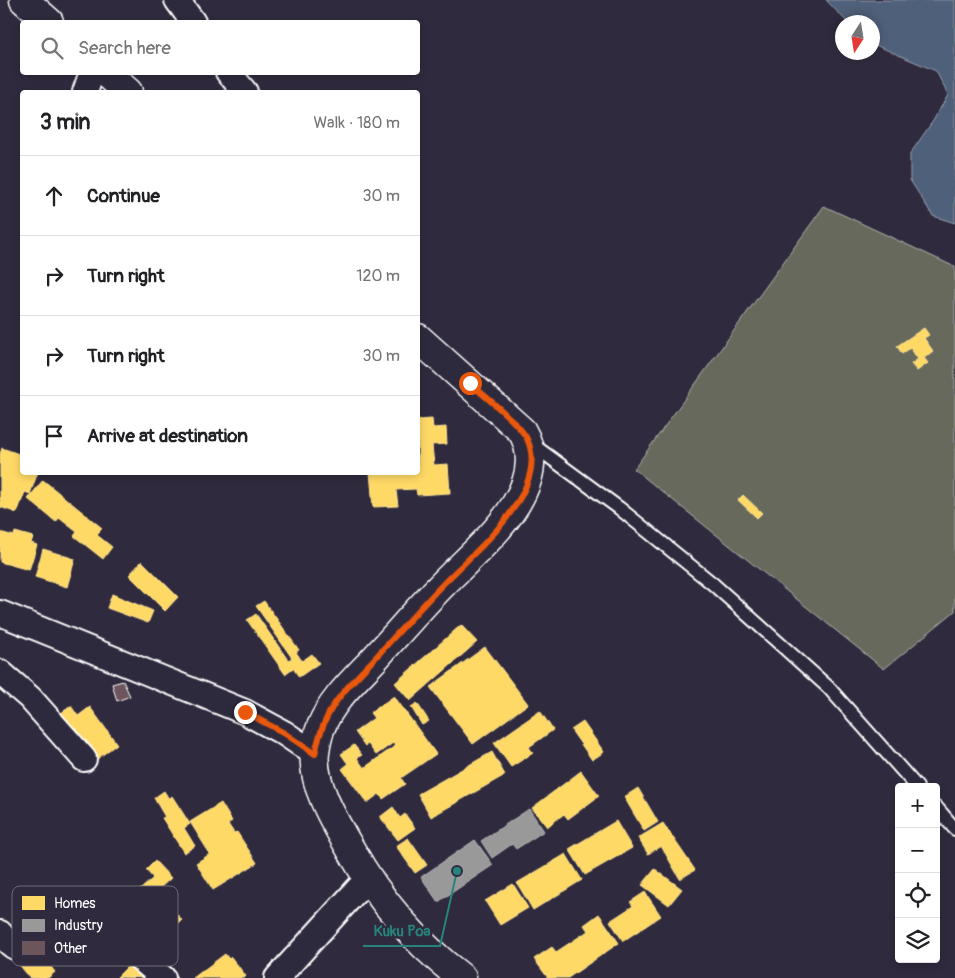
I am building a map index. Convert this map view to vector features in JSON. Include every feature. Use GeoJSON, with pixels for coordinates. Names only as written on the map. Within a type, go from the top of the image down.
{"type":"FeatureCollection","features":[{"type":"Feature","properties":{"kind":"street"},"geometry":{"type":"LineString","coordinates":[[24,0],[47,20]]}},
{"type":"Feature","properties":{"kind":"street"},"geometry":{"type":"LineString","coordinates":[[177,0],[192,20]]}},
{"type":"Feature","properties":{"kind":"street"},"geometry":{"type":"LineString","coordinates":[[86,90],[91,75]]}},
{"type":"Feature","properties":{"kind":"street"},"geometry":{"type":"LineString","coordinates":[[108,75],[126,90]]}},
{"type":"Feature","properties":{"kind":"street"},"geometry":{"type":"LineString","coordinates":[[231,75],[243,90]]}},
{"type":"Feature","properties":{"kind":"street"},"geometry":{"type":"LineString","coordinates":[[420,340],[522,431],[529,442],[531,460],[528,479],[521,494],[497,532],[443,584],[338,698],[321,726],[315,754],[319,784],[330,812],[367,879],[408,929],[462,978]]}},
{"type":"Feature","properties":{"kind":"street"},"geometry":{"type":"LineString","coordinates":[[0,613],[245,712],[273,725],[315,754]]}},
{"type":"Feature","properties":{"kind":"street"},"geometry":{"type":"LineString","coordinates":[[0,672],[30,698],[84,759]]}},
{"type":"Feature","properties":{"kind":"street"},"geometry":{"type":"LineString","coordinates":[[277,978],[367,879]]}},
{"type":"Feature","properties":{"kind":"street"},"geometry":{"type":"LineString","coordinates":[[0,933],[12,946]]}},
{"type":"Feature","properties":{"kind":"street"},"geometry":{"type":"LineString","coordinates":[[149,966],[163,978]]}},
{"type":"Feature","properties":{"kind":"lane"},"geometry":{"type":"LineString","coordinates":[[529,442],[619,508],[720,591],[828,687],[913,783]]}},
{"type":"Feature","properties":{"kind":"lane"},"geometry":{"type":"LineString","coordinates":[[940,812],[955,829]]}},
{"type":"Feature","properties":{"kind":"green space"},"geometry":{"type":"Polygon","coordinates":[[[824,206],[955,267],[955,611],[884,669],[634,469],[824,206]]]}},
{"type":"Feature","properties":{"kind":"water"},"geometry":{"type":"Polygon","coordinates":[[[826,0],[955,0],[955,223],[933,216],[910,180],[910,154],[948,95],[936,71],[880,47],[880,15],[840,15],[826,0]]]}},
{"type":"Feature","properties":{"kind":"building: Homes"},"geometry":{"type":"Polygon","coordinates":[[[924,328],[929,335],[924,338],[933,351],[924,358],[928,363],[917,371],[911,364],[918,359],[910,348],[902,354],[897,346],[924,328]]]}},
{"type":"Feature","properties":{"kind":"building: Homes"},"geometry":{"type":"Polygon","coordinates":[[[432,419],[433,428],[446,427],[447,444],[432,445],[434,465],[448,464],[450,493],[417,495],[416,489],[396,490],[398,506],[373,507],[370,475],[420,475],[420,420],[432,419]]]}},
{"type":"Feature","properties":{"kind":"building: Homes"},"geometry":{"type":"Polygon","coordinates":[[[2,448],[20,454],[20,475],[37,475],[30,494],[25,492],[17,513],[0,507],[0,454],[2,448]]]}},
{"type":"Feature","properties":{"kind":"building: Homes"},"geometry":{"type":"Polygon","coordinates":[[[43,480],[102,528],[97,535],[112,547],[103,559],[74,536],[77,532],[59,518],[56,522],[28,499],[43,480]]]}},
{"type":"Feature","properties":{"kind":"building: Homes"},"geometry":{"type":"Polygon","coordinates":[[[743,495],[762,513],[757,518],[738,500],[743,495]]]}},
{"type":"Feature","properties":{"kind":"building: Homes"},"geometry":{"type":"Polygon","coordinates":[[[0,532],[14,536],[15,532],[33,537],[31,543],[37,545],[29,570],[0,562],[0,532]]]}},
{"type":"Feature","properties":{"kind":"building: Homes"},"geometry":{"type":"Polygon","coordinates":[[[43,549],[75,559],[67,587],[35,577],[43,549]]]}},
{"type":"Feature","properties":{"kind":"building: Homes"},"geometry":{"type":"Polygon","coordinates":[[[142,561],[178,597],[165,611],[129,575],[142,561]]]}},
{"type":"Feature","properties":{"kind":"building: Homes"},"geometry":{"type":"Polygon","coordinates":[[[112,594],[153,611],[148,623],[107,608],[112,594]]]}},
{"type":"Feature","properties":{"kind":"building: Homes"},"geometry":{"type":"Polygon","coordinates":[[[264,601],[299,650],[296,652],[302,661],[312,654],[319,663],[299,677],[293,668],[285,674],[247,620],[256,614],[288,660],[292,658],[256,606],[264,601]]]}},
{"type":"Feature","properties":{"kind":"building: Homes"},"geometry":{"type":"Polygon","coordinates":[[[461,625],[477,642],[410,701],[395,683],[461,625]]]}},
{"type":"Feature","properties":{"kind":"building: Homes"},"geometry":{"type":"Polygon","coordinates":[[[485,647],[528,704],[473,744],[430,687],[485,647]]]}},
{"type":"Feature","properties":{"kind":"building: Homes"},"geometry":{"type":"Polygon","coordinates":[[[394,696],[436,754],[401,778],[405,784],[383,799],[379,794],[367,803],[342,769],[348,764],[341,754],[354,745],[362,755],[357,758],[364,768],[395,746],[393,743],[376,755],[368,744],[365,746],[355,732],[374,718],[370,713],[394,696]]]}},
{"type":"Feature","properties":{"kind":"building: Homes"},"geometry":{"type":"Polygon","coordinates":[[[417,703],[429,721],[422,725],[411,707],[417,703]]]}},
{"type":"Feature","properties":{"kind":"building: Homes"},"geometry":{"type":"Polygon","coordinates":[[[71,706],[78,716],[90,707],[117,744],[93,762],[58,715],[71,706]]]}},
{"type":"Feature","properties":{"kind":"building: Homes"},"geometry":{"type":"Polygon","coordinates":[[[540,711],[553,730],[529,747],[533,753],[511,767],[494,743],[540,711]]]}},
{"type":"Feature","properties":{"kind":"building: Homes"},"geometry":{"type":"Polygon","coordinates":[[[583,722],[604,752],[592,760],[571,730],[583,722]]]}},
{"type":"Feature","properties":{"kind":"building: Homes"},"geometry":{"type":"Polygon","coordinates":[[[492,752],[505,775],[431,817],[418,794],[492,752]]]}},
{"type":"Feature","properties":{"kind":"building: Homes"},"geometry":{"type":"Polygon","coordinates":[[[581,771],[599,796],[568,819],[564,814],[547,827],[532,808],[581,771]]]}},
{"type":"Feature","properties":{"kind":"building: Homes"},"geometry":{"type":"Polygon","coordinates":[[[638,788],[658,822],[644,831],[624,797],[638,788]]]}},
{"type":"Feature","properties":{"kind":"building: Homes"},"geometry":{"type":"Polygon","coordinates":[[[164,791],[169,799],[172,796],[190,824],[184,828],[195,846],[184,853],[162,818],[165,817],[154,798],[164,791]]]}},
{"type":"Feature","properties":{"kind":"building: Homes"},"geometry":{"type":"Polygon","coordinates":[[[221,803],[232,821],[228,824],[234,833],[237,832],[257,863],[213,890],[196,863],[210,854],[190,822],[221,803]]]}},
{"type":"Feature","properties":{"kind":"building: Homes"},"geometry":{"type":"Polygon","coordinates":[[[393,807],[400,818],[405,814],[415,828],[398,840],[380,817],[393,807]]]}},
{"type":"Feature","properties":{"kind":"building: Homes"},"geometry":{"type":"Polygon","coordinates":[[[616,821],[632,848],[585,875],[569,849],[616,821]]]}},
{"type":"Feature","properties":{"kind":"building: Homes"},"geometry":{"type":"Polygon","coordinates":[[[663,823],[695,870],[680,879],[661,846],[648,854],[638,838],[663,823]]]}},
{"type":"Feature","properties":{"kind":"building: Homes"},"geometry":{"type":"Polygon","coordinates":[[[408,838],[427,865],[415,873],[396,846],[408,838]]]}},
{"type":"Feature","properties":{"kind":"building: Homes"},"geometry":{"type":"Polygon","coordinates":[[[566,854],[582,880],[533,910],[517,883],[566,854]]]}},
{"type":"Feature","properties":{"kind":"building: Homes"},"geometry":{"type":"Polygon","coordinates":[[[155,861],[171,878],[162,886],[144,886],[153,878],[146,870],[155,861]]]}},
{"type":"Feature","properties":{"kind":"building: Homes"},"geometry":{"type":"Polygon","coordinates":[[[655,869],[682,889],[669,905],[642,885],[655,869]]]}},
{"type":"Feature","properties":{"kind":"building: Homes"},"geometry":{"type":"Polygon","coordinates":[[[513,884],[528,908],[500,925],[485,901],[513,884]]]}},
{"type":"Feature","properties":{"kind":"building: Homes"},"geometry":{"type":"Polygon","coordinates":[[[645,892],[661,916],[623,941],[610,921],[633,906],[630,902],[645,892]]]}},
{"type":"Feature","properties":{"kind":"building: Homes"},"geometry":{"type":"Polygon","coordinates":[[[599,914],[619,943],[568,978],[548,978],[534,959],[552,947],[556,952],[588,931],[584,925],[599,914]]]}},
{"type":"Feature","properties":{"kind":"building: Homes"},"geometry":{"type":"Polygon","coordinates":[[[225,954],[229,959],[231,957],[246,976],[244,978],[193,978],[225,954]]]}},
{"type":"Feature","properties":{"kind":"building: Homes"},"geometry":{"type":"Polygon","coordinates":[[[20,966],[50,966],[55,972],[48,978],[30,978],[20,966]]]}},
{"type":"Feature","properties":{"kind":"building: Homes"},"geometry":{"type":"Polygon","coordinates":[[[128,966],[139,966],[152,978],[117,977],[128,966]]]}},
{"type":"Feature","properties":{"kind":"building: Industry"},"geometry":{"type":"Polygon","coordinates":[[[529,809],[544,831],[516,849],[512,844],[492,858],[481,841],[529,809]]]}},
{"type":"Feature","properties":{"kind":"building: Industry"},"geometry":{"type":"Polygon","coordinates":[[[475,840],[493,865],[438,902],[421,877],[475,840]]]}},
{"type":"Feature","properties":{"kind":"building: Other"},"geometry":{"type":"Polygon","coordinates":[[[123,681],[130,696],[117,701],[112,684],[123,681]]]}},
{"type":"Feature","properties":{"kind":"place","name":"Kuku Poa"},"geometry":{"type":"Point","coordinates":[457,871]}},
{"type":"Feature","properties":{"kind":"route"},"geometry":{"type":"LineString","coordinates":[[245,712],[267,722],[315,754],[321,726],[338,698],[443,584],[497,532],[521,494],[528,479],[531,453],[529,442],[522,431],[470,383]]}}]}
